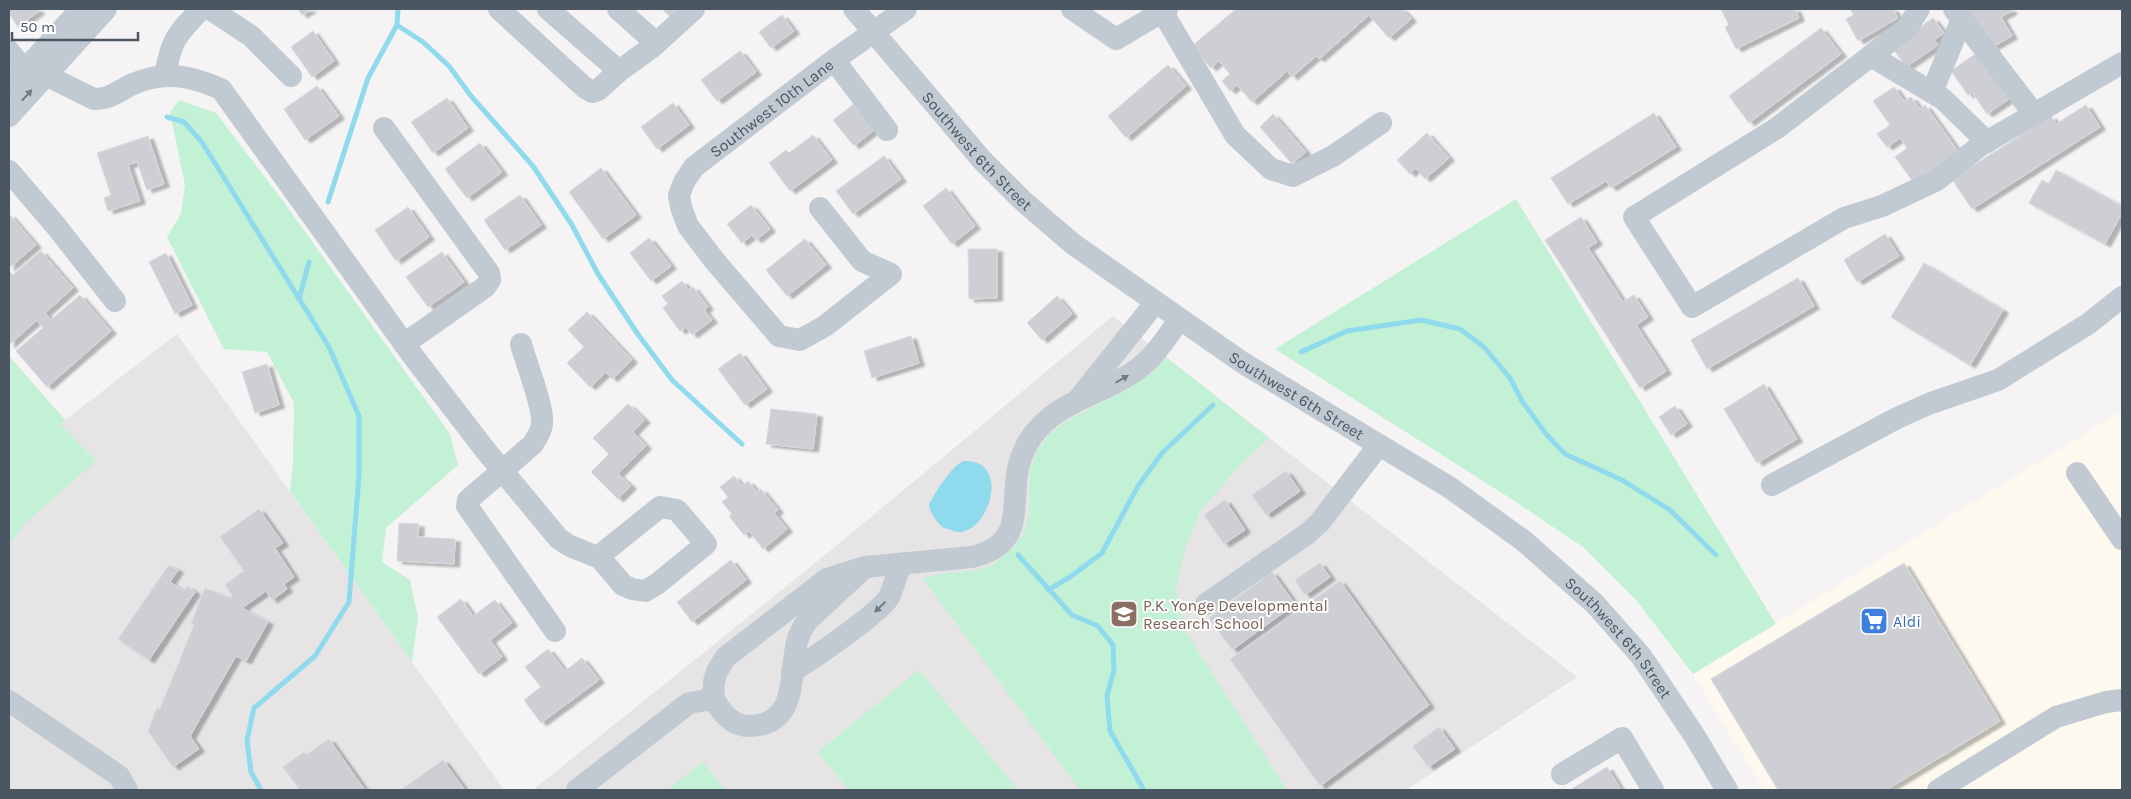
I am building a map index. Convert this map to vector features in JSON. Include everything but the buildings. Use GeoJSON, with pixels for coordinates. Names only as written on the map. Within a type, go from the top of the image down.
{"type":"FeatureCollection","features":[{"type":"Feature","properties":{"kind":"street"},"geometry":{"type":"LineString","coordinates":[[9,116],[36,71],[81,9]]}},
{"type":"Feature","properties":{"kind":"street"},"geometry":{"type":"LineString","coordinates":[[9,87],[36,71],[106,9]]}},
{"type":"Feature","properties":{"kind":"street"},"geometry":{"type":"LineString","coordinates":[[165,76],[173,43],[182,29],[201,9]]}},
{"type":"Feature","properties":{"kind":"street"},"geometry":{"type":"LineString","coordinates":[[210,9],[251,36],[291,76]]}},
{"type":"Feature","properties":{"kind":"street"},"geometry":{"type":"LineString","coordinates":[[499,9],[584,87],[592,92],[598,90],[619,71],[656,43],[694,9]]}},
{"type":"Feature","properties":{"kind":"street"},"geometry":{"type":"LineString","coordinates":[[548,9],[619,71]]}},
{"type":"Feature","properties":{"kind":"street"},"geometry":{"type":"LineString","coordinates":[[618,9],[656,43]]}},
{"type":"Feature","properties":{"kind":"street","name":"Southwest 6th Street"},"geometry":{"type":"LineString","coordinates":[[854,9],[982,160],[1023,201],[1072,244],[1243,363],[1449,487],[1524,541],[1594,604],[1641,656],[1694,735],[1727,790]]}},
{"type":"Feature","properties":{"kind":"street","name":"Southwest 10th Lane"},"geometry":{"type":"LineString","coordinates":[[820,208],[862,261],[891,274],[825,326],[800,340],[779,336],[720,267],[688,226],[679,195],[684,182],[694,167],[834,60],[906,9]]}},
{"type":"Feature","properties":{"kind":"street"},"geometry":{"type":"LineString","coordinates":[[1072,9],[1116,39],[1164,10],[1235,134],[1272,169],[1293,176],[1333,156],[1381,122]]}},
{"type":"Feature","properties":{"kind":"street"},"geometry":{"type":"LineString","coordinates":[[1919,9],[1907,28],[1777,128],[1634,217],[1692,307],[1844,218],[1882,206],[1937,180],[1987,142],[2122,63]]}},
{"type":"Feature","properties":{"kind":"street"},"geometry":{"type":"LineString","coordinates":[[1932,92],[1958,14]]}},
{"type":"Feature","properties":{"kind":"street"},"geometry":{"type":"LineString","coordinates":[[1958,14],[2034,114]]}},
{"type":"Feature","properties":{"kind":"street"},"geometry":{"type":"LineString","coordinates":[[9,51],[17,61],[85,96],[102,100],[135,83],[172,74],[197,79],[220,89],[265,148],[404,344],[503,472],[559,539],[570,546],[600,558]]}},
{"type":"Feature","properties":{"kind":"street"},"geometry":{"type":"LineString","coordinates":[[1871,56],[1943,100],[1987,142]]}},
{"type":"Feature","properties":{"kind":"street"},"geometry":{"type":"LineString","coordinates":[[834,60],[887,130]]}},
{"type":"Feature","properties":{"kind":"street"},"geometry":{"type":"LineString","coordinates":[[384,128],[489,273],[490,280],[485,287],[404,344]]}},
{"type":"Feature","properties":{"kind":"street"},"geometry":{"type":"LineString","coordinates":[[9,171],[33,198],[115,301]]}},
{"type":"Feature","properties":{"kind":"street"},"geometry":{"type":"LineString","coordinates":[[1772,485],[1897,418],[1931,403],[1998,380],[2088,324],[2122,297]]}},
{"type":"Feature","properties":{"kind":"street"},"geometry":{"type":"LineString","coordinates":[[1077,399],[1156,303]]}},
{"type":"Feature","properties":{"kind":"street"},"geometry":{"type":"LineString","coordinates":[[865,568],[807,621],[797,641],[791,692],[782,712],[761,725],[747,726],[735,722],[722,713],[714,699],[712,686],[715,672],[726,657],[827,579],[865,568],[972,557],[983,554],[1003,542],[1014,520],[1017,473],[1026,447],[1042,425],[1056,412],[1077,399],[1094,394],[1136,371],[1155,353],[1179,320]]}},
{"type":"Feature","properties":{"kind":"street"},"geometry":{"type":"LineString","coordinates":[[521,344],[540,410],[542,423],[539,434],[532,446],[468,500],[467,506],[555,631]]}},
{"type":"Feature","properties":{"kind":"street"},"geometry":{"type":"LineString","coordinates":[[1206,604],[1307,534],[1320,522],[1379,445]]}},
{"type":"Feature","properties":{"kind":"street"},"geometry":{"type":"LineString","coordinates":[[2077,473],[2122,539]]}},
{"type":"Feature","properties":{"kind":"street"},"geometry":{"type":"LineString","coordinates":[[792,672],[809,662],[882,605],[889,598],[901,564]]}},
{"type":"Feature","properties":{"kind":"street"},"geometry":{"type":"LineString","coordinates":[[577,790],[689,703],[714,699]]}},
{"type":"Feature","properties":{"kind":"street"},"geometry":{"type":"LineString","coordinates":[[1938,790],[2056,717],[2106,702],[2122,700]]}},
{"type":"Feature","properties":{"kind":"street"},"geometry":{"type":"LineString","coordinates":[[9,701],[119,776],[127,790]]}},
{"type":"Feature","properties":{"kind":"street"},"geometry":{"type":"LineString","coordinates":[[1562,774],[1622,738],[1652,790]]}},
{"type":"Feature","properties":{"kind":"shaded area","name":"P.K. Yonge Developmental Research School"},"geometry":{"type":"Polygon","coordinates":[[[1113,316],[1577,677],[1406,790],[533,790],[830,551],[1113,316]]]}},
{"type":"Feature","properties":{"kind":"shaded area"},"geometry":{"type":"Polygon","coordinates":[[[177,334],[504,790],[9,790],[9,356],[65,420],[177,334]]]}},
{"type":"Feature","properties":{"kind":"shaded area"},"geometry":{"type":"Polygon","coordinates":[[[2122,411],[2122,790],[1764,790],[1693,674],[2122,411]]]}},
{"type":"Feature","properties":{"kind":"green space"},"geometry":{"type":"Polygon","coordinates":[[[179,100],[216,113],[280,197],[450,434],[458,465],[386,528],[382,562],[410,580],[418,618],[412,662],[290,491],[293,462],[294,403],[267,352],[224,349],[167,237],[181,214],[185,185],[170,112],[179,100]]]}},
{"type":"Feature","properties":{"kind":"green space"},"geometry":{"type":"Polygon","coordinates":[[[1516,199],[1776,624],[1693,674],[1636,600],[1583,547],[1513,500],[1275,349],[1516,199]]]}},
{"type":"Feature","properties":{"kind":"green space"},"geometry":{"type":"Polygon","coordinates":[[[9,356],[65,420],[60,424],[96,461],[24,524],[9,545],[9,356]]]}},
{"type":"Feature","properties":{"kind":"green space"},"geometry":{"type":"Polygon","coordinates":[[[1166,357],[1269,438],[1240,465],[1201,510],[1185,548],[1176,589],[1184,629],[1287,790],[1080,790],[923,579],[935,575],[977,570],[991,566],[1014,547],[1025,532],[1029,515],[1030,469],[1037,451],[1050,433],[1068,420],[1130,388],[1154,371],[1166,357]]]}},
{"type":"Feature","properties":{"kind":"green space"},"geometry":{"type":"Polygon","coordinates":[[[919,670],[1018,790],[849,790],[818,752],[919,670]]]}},
{"type":"Feature","properties":{"kind":"green space"},"geometry":{"type":"Polygon","coordinates":[[[703,762],[725,790],[667,790],[703,762]]]}},
{"type":"Feature","properties":{"kind":"water"},"geometry":{"type":"Polygon","coordinates":[[[964,461],[978,463],[987,470],[991,481],[991,494],[988,506],[981,518],[973,527],[958,532],[941,526],[933,516],[929,505],[949,474],[964,461]]]}},
{"type":"Feature","properties":{"kind":"waterway"},"geometry":{"type":"LineString","coordinates":[[328,202],[368,78],[397,25],[398,9]]}},
{"type":"Feature","properties":{"kind":"waterway"},"geometry":{"type":"LineString","coordinates":[[397,25],[423,42],[449,66],[471,96],[533,166],[572,225],[598,274],[637,333],[672,380],[742,444]]}},
{"type":"Feature","properties":{"kind":"waterway"},"geometry":{"type":"LineString","coordinates":[[167,117],[184,122],[201,141],[329,347],[359,416],[359,475],[349,602],[315,656],[254,708],[247,740],[251,772],[261,790]]}},
{"type":"Feature","properties":{"kind":"waterway"},"geometry":{"type":"LineString","coordinates":[[299,299],[309,262]]}},
{"type":"Feature","properties":{"kind":"waterway"},"geometry":{"type":"LineString","coordinates":[[1301,352],[1347,331],[1421,320],[1460,329],[1484,347],[1510,378],[1522,401],[1546,434],[1565,454],[1622,480],[1670,510],[1716,555]]}},
{"type":"Feature","properties":{"kind":"waterway"},"geometry":{"type":"LineString","coordinates":[[1048,590],[1070,577],[1102,553],[1138,486],[1162,453],[1213,405]]}},
{"type":"Feature","properties":{"kind":"waterway"},"geometry":{"type":"LineString","coordinates":[[1018,555],[1072,615],[1098,626],[1113,645],[1114,670],[1107,696],[1110,731],[1144,790]]}},
{"type":"Feature","properties":{"kind":"place","name":"P.K. Yonge Developmental Research School"},"geometry":{"type":"Point","coordinates":[1124,614]}},
{"type":"Feature","properties":{"kind":"place","name":"Aldi"},"geometry":{"type":"Point","coordinates":[1874,621]}}]}
